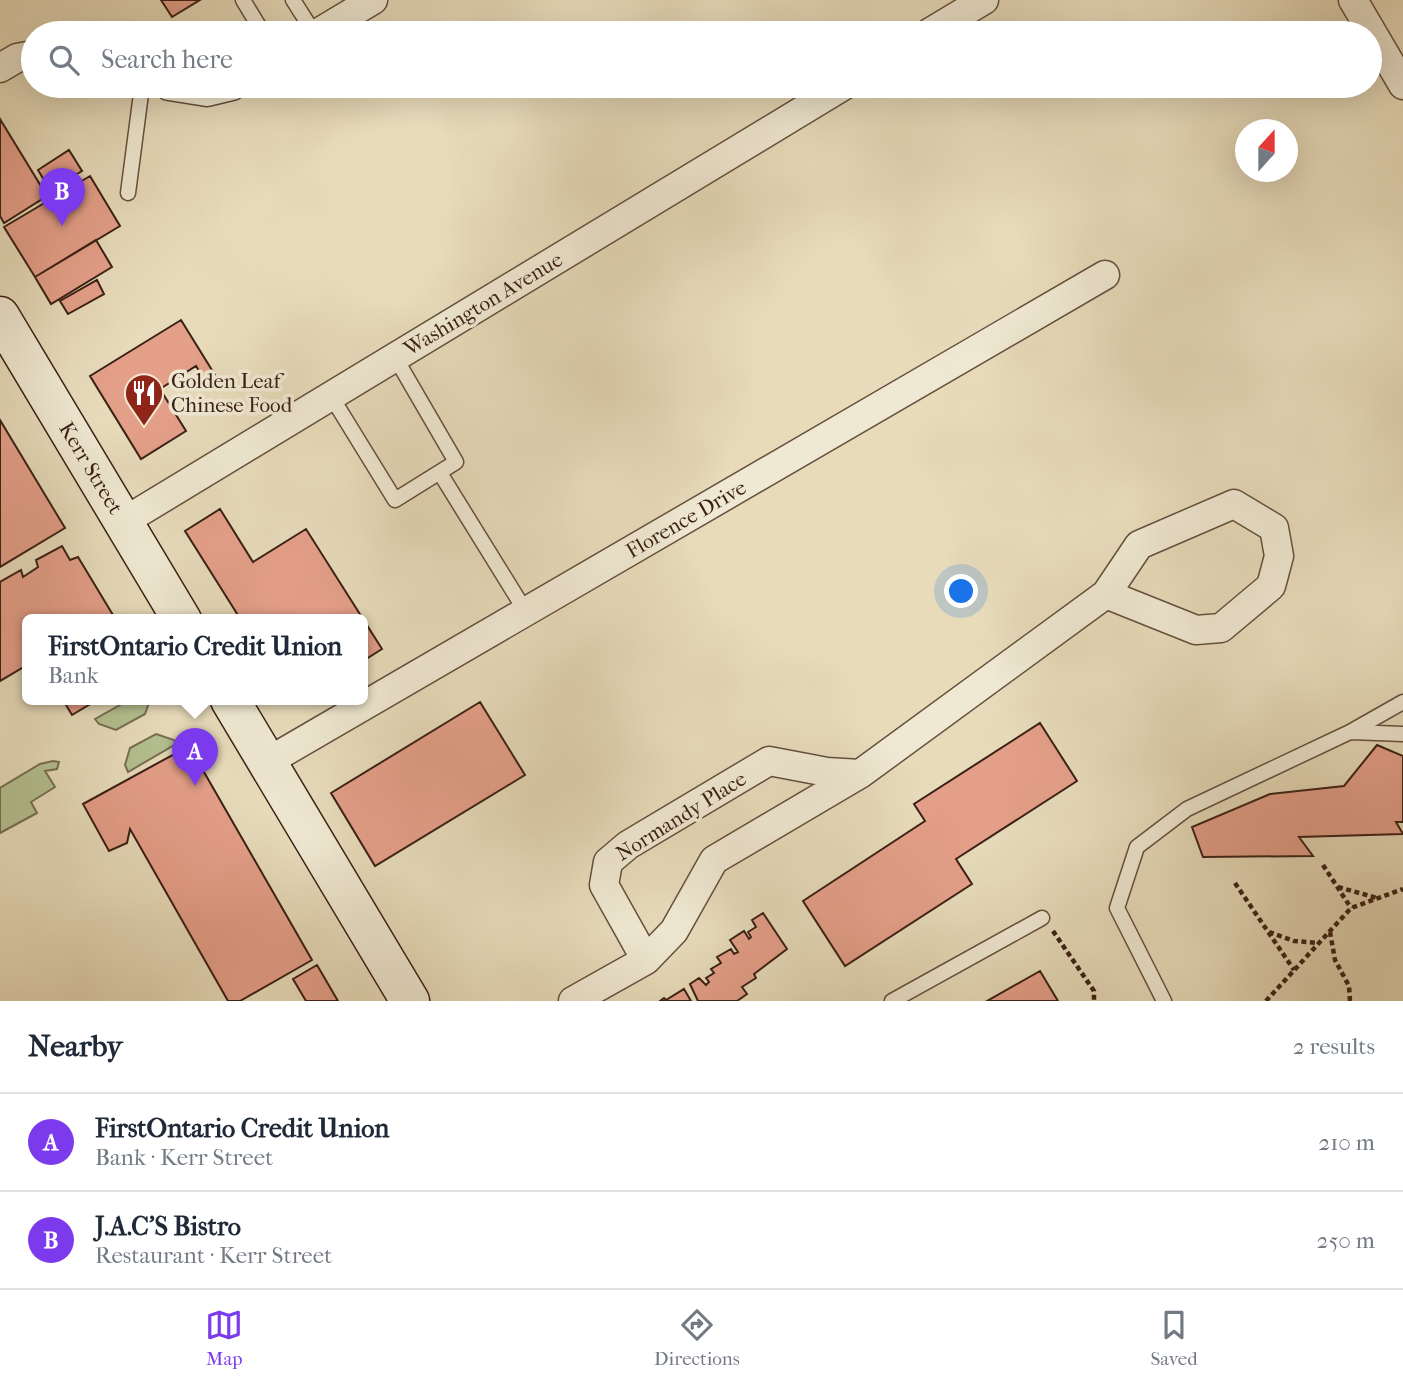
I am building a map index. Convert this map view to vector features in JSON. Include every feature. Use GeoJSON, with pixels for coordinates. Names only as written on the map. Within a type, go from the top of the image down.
{"type":"FeatureCollection","features":[{"type":"Feature","properties":{"kind":"main road","name":"Kerr Street"},"geometry":{"type":"LineString","coordinates":[[0,316],[178,614]]}},
{"type":"Feature","properties":{"kind":"main road"},"geometry":{"type":"LineString","coordinates":[[233,705],[410,1001]]}},
{"type":"Feature","properties":{"kind":"street"},"geometry":{"type":"LineString","coordinates":[[337,21],[373,0]]}},
{"type":"Feature","properties":{"kind":"street"},"geometry":{"type":"LineString","coordinates":[[949,21],[984,0]]}},
{"type":"Feature","properties":{"kind":"street"},"geometry":{"type":"LineString","coordinates":[[1353,0],[1365,21]]}},
{"type":"Feature","properties":{"kind":"street"},"geometry":{"type":"LineString","coordinates":[[1382,49],[1403,85]]}},
{"type":"Feature","properties":{"kind":"street"},"geometry":{"type":"LineString","coordinates":[[0,68],[21,57]]}},
{"type":"Feature","properties":{"kind":"street","name":"Washington Avenue"},"geometry":{"type":"LineString","coordinates":[[123,522],[823,98]]}},
{"type":"Feature","properties":{"kind":"street","name":"Florence Drive"},"geometry":{"type":"LineString","coordinates":[[368,704],[1105,275]]}},
{"type":"Feature","properties":{"kind":"street"},"geometry":{"type":"LineString","coordinates":[[573,1001],[646,960],[674,931],[714,860],[860,774],[1107,594],[1139,545],[1234,504],[1274,528],[1279,556],[1271,586],[1221,628],[1196,630],[1107,594]]}},
{"type":"Feature","properties":{"kind":"street","name":"Florence Drive"},"geometry":{"type":"LineString","coordinates":[[267,762],[365,705]]}},
{"type":"Feature","properties":{"kind":"street","name":"Normandy Place"},"geometry":{"type":"LineString","coordinates":[[646,960],[604,885],[608,862],[628,845],[769,761],[827,772],[860,774]]}},
{"type":"Feature","properties":{"kind":"lane"},"geometry":{"type":"LineString","coordinates":[[243,0],[256,21]]}},
{"type":"Feature","properties":{"kind":"lane"},"geometry":{"type":"LineString","coordinates":[[293,0],[308,21]]}},
{"type":"Feature","properties":{"kind":"lane"},"geometry":{"type":"LineString","coordinates":[[128,193],[140,98]]}},
{"type":"Feature","properties":{"kind":"lane"},"geometry":{"type":"LineString","coordinates":[[331,396],[395,500],[440,473],[456,463],[395,357]]}},
{"type":"Feature","properties":{"kind":"lane"},"geometry":{"type":"LineString","coordinates":[[440,473],[526,612]]}},
{"type":"Feature","properties":{"kind":"lane"},"geometry":{"type":"LineString","coordinates":[[1164,1001],[1117,908],[1137,847],[1187,809],[1350,732],[1403,702]]}},
{"type":"Feature","properties":{"kind":"lane"},"geometry":{"type":"LineString","coordinates":[[1350,732],[1403,734]]}},
{"type":"Feature","properties":{"kind":"lane"},"geometry":{"type":"LineString","coordinates":[[892,1001],[1042,918]]}},
{"type":"Feature","properties":{"kind":"path"},"geometry":{"type":"LineString","coordinates":[[1323,865],[1351,908]]}},
{"type":"Feature","properties":{"kind":"path"},"geometry":{"type":"LineString","coordinates":[[1235,883],[1294,970]]}},
{"type":"Feature","properties":{"kind":"path"},"geometry":{"type":"LineString","coordinates":[[1337,886],[1378,898]]}},
{"type":"Feature","properties":{"kind":"path"},"geometry":{"type":"LineString","coordinates":[[1266,1001],[1351,908],[1403,889]]}},
{"type":"Feature","properties":{"kind":"path"},"geometry":{"type":"LineString","coordinates":[[1042,918],[1061,941],[1094,991],[1094,1001]]}},
{"type":"Feature","properties":{"kind":"path"},"geometry":{"type":"LineString","coordinates":[[1329,931],[1335,960],[1349,986],[1350,1001]]}},
{"type":"Feature","properties":{"kind":"path"},"geometry":{"type":"LineString","coordinates":[[1269,932],[1294,941],[1319,943]]}},
{"type":"Feature","properties":{"kind":"green space"},"geometry":{"type":"Polygon","coordinates":[[[120,705],[148,705],[145,714],[116,730],[99,724],[95,719],[120,705]]]}},
{"type":"Feature","properties":{"kind":"green space"},"geometry":{"type":"Polygon","coordinates":[[[156,734],[174,740],[176,744],[128,772],[125,765],[130,748],[156,734]]]}},
{"type":"Feature","properties":{"kind":"green space"},"geometry":{"type":"Polygon","coordinates":[[[59,762],[57,769],[45,771],[55,787],[31,802],[37,813],[0,833],[0,788],[40,764],[59,762]]]}},
{"type":"Feature","properties":{"kind":"building"},"geometry":{"type":"Polygon","coordinates":[[[161,0],[200,0],[172,17],[161,0]]]}},
{"type":"Feature","properties":{"kind":"building"},"geometry":{"type":"Polygon","coordinates":[[[0,119],[47,196],[4,223],[0,216],[0,119]]]}},
{"type":"Feature","properties":{"kind":"building"},"geometry":{"type":"Polygon","coordinates":[[[69,150],[82,171],[50,190],[38,170],[69,150]]]}},
{"type":"Feature","properties":{"kind":"building"},"geometry":{"type":"Polygon","coordinates":[[[90,176],[120,226],[35,277],[4,227],[90,176]]]}},
{"type":"Feature","properties":{"kind":"building"},"geometry":{"type":"Polygon","coordinates":[[[96,240],[112,267],[51,304],[35,277],[96,240]]]}},
{"type":"Feature","properties":{"kind":"building"},"geometry":{"type":"Polygon","coordinates":[[[97,280],[104,294],[68,314],[60,301],[97,280]]]}},
{"type":"Feature","properties":{"kind":"building"},"geometry":{"type":"Polygon","coordinates":[[[181,320],[215,375],[205,381],[196,366],[160,389],[186,431],[141,459],[90,376],[181,320]]]}},
{"type":"Feature","properties":{"kind":"building"},"geometry":{"type":"Polygon","coordinates":[[[0,420],[65,528],[0,567],[0,420]]]}},
{"type":"Feature","properties":{"kind":"building"},"geometry":{"type":"Polygon","coordinates":[[[220,509],[253,562],[306,529],[360,614],[237,614],[185,531],[220,509]]]}},
{"type":"Feature","properties":{"kind":"building"},"geometry":{"type":"Polygon","coordinates":[[[62,546],[70,560],[78,557],[112,614],[22,614],[22,668],[0,681],[0,582],[21,570],[23,577],[38,567],[36,560],[62,546]]]}},
{"type":"Feature","properties":{"kind":"building"},"geometry":{"type":"Polygon","coordinates":[[[368,627],[382,649],[368,658],[368,627]]]}},
{"type":"Feature","properties":{"kind":"building"},"geometry":{"type":"Polygon","coordinates":[[[480,702],[525,775],[375,866],[331,793],[480,702]]]}},
{"type":"Feature","properties":{"kind":"building"},"geometry":{"type":"Polygon","coordinates":[[[66,705],[89,705],[72,715],[66,705]]]}},
{"type":"Feature","properties":{"kind":"building"},"geometry":{"type":"Polygon","coordinates":[[[1040,723],[1077,781],[956,859],[972,884],[845,966],[803,901],[925,821],[914,804],[1040,723]]]}},
{"type":"Feature","properties":{"kind":"building"},"geometry":{"type":"Polygon","coordinates":[[[1377,745],[1403,756],[1403,822],[1396,822],[1403,834],[1299,837],[1313,856],[1203,857],[1192,827],[1270,794],[1344,786],[1377,745]]]}},
{"type":"Feature","properties":{"kind":"building"},"geometry":{"type":"Polygon","coordinates":[[[189,746],[312,960],[240,1001],[228,1001],[130,829],[127,843],[109,851],[83,804],[189,746]]]}},
{"type":"Feature","properties":{"kind":"building"},"geometry":{"type":"Polygon","coordinates":[[[763,913],[787,949],[754,974],[756,978],[742,987],[747,994],[737,1001],[698,1001],[690,984],[699,978],[706,985],[709,982],[706,978],[714,973],[711,969],[721,963],[717,957],[731,949],[734,954],[738,952],[730,940],[744,931],[749,939],[751,937],[748,932],[756,927],[752,920],[763,913]]]}},
{"type":"Feature","properties":{"kind":"building"},"geometry":{"type":"Polygon","coordinates":[[[317,965],[338,1001],[306,1001],[293,979],[317,965]]]}},
{"type":"Feature","properties":{"kind":"building"},"geometry":{"type":"Polygon","coordinates":[[[1040,971],[1058,1001],[987,1001],[1040,971]]]}},
{"type":"Feature","properties":{"kind":"building"},"geometry":{"type":"Polygon","coordinates":[[[684,989],[691,1001],[660,1001],[664,998],[666,1000],[684,989]]]}},
{"type":"Feature","properties":{"kind":"place","name":"J.A.C’S Bistro"},"geometry":{"type":"Point","coordinates":[62,226]}},
{"type":"Feature","properties":{"kind":"place","name":"Golden Leaf Chinese Food"},"geometry":{"type":"Point","coordinates":[144,427]}},
{"type":"Feature","properties":{"kind":"place","name":"FirstOntario Credit Union"},"geometry":{"type":"Point","coordinates":[195,786]}}]}
